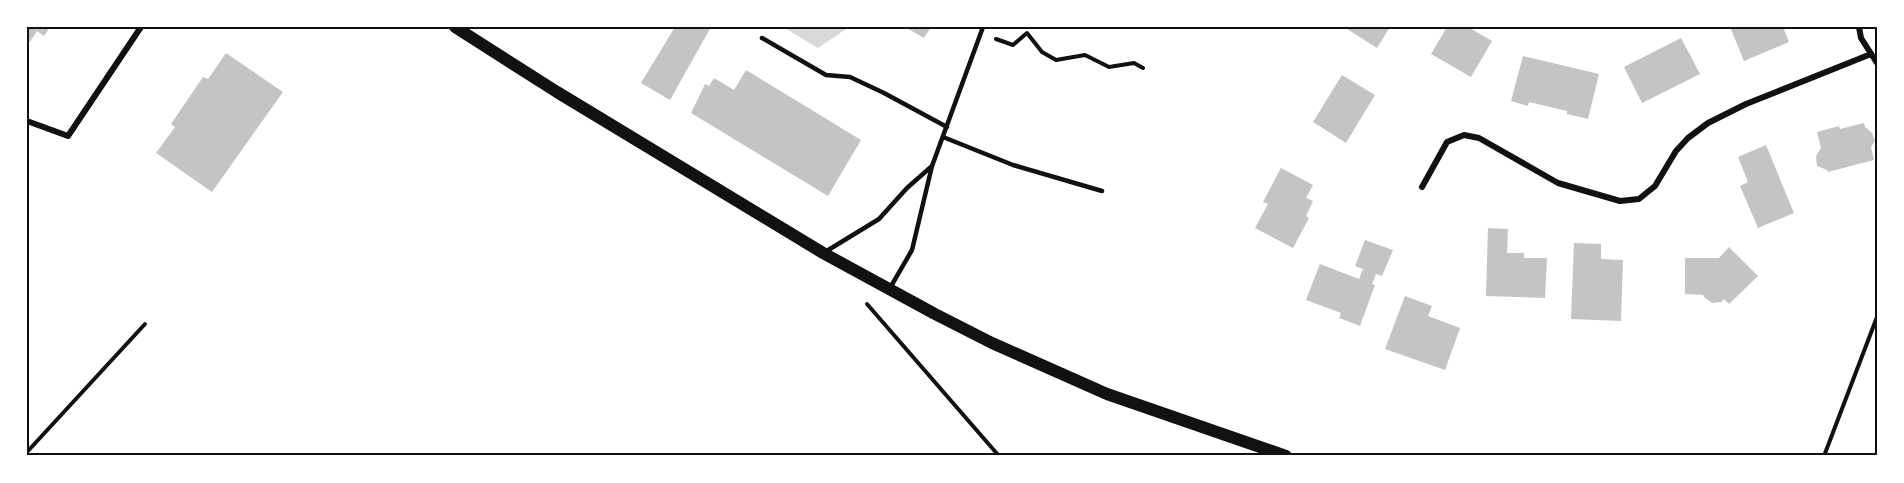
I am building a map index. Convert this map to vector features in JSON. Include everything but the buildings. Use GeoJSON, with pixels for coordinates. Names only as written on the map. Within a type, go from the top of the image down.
{"type":"FeatureCollection","features":[{"type":"Feature","properties":{"kind":"main road"},"geometry":{"type":"LineString","coordinates":[[455,27],[557,92],[824,254],[935,314],[1107,394],[1286,456]]}},
{"type":"Feature","properties":{"kind":"street"},"geometry":{"type":"LineString","coordinates":[[27,121],[68,136],[141,27]]}},
{"type":"Feature","properties":{"kind":"street"},"geometry":{"type":"LineString","coordinates":[[1859,27],[1861,38],[1877,63]]}},
{"type":"Feature","properties":{"kind":"street"},"geometry":{"type":"LineString","coordinates":[[1422,187],[1447,142],[1464,135],[1479,138],[1558,183],[1620,201],[1639,199],[1656,186],[1682,144],[1714,119],[1871,54]]}},
{"type":"Feature","properties":{"kind":"lane"},"geometry":{"type":"LineString","coordinates":[[890,288],[912,250],[932,166],[983,27]]}},
{"type":"Feature","properties":{"kind":"lane"},"geometry":{"type":"LineString","coordinates":[[762,38],[826,75],[850,77],[885,93],[947,127]]}},
{"type":"Feature","properties":{"kind":"lane"},"geometry":{"type":"LineString","coordinates":[[943,137],[1013,165],[1102,191]]}},
{"type":"Feature","properties":{"kind":"lane"},"geometry":{"type":"LineString","coordinates":[[824,254],[879,219],[907,188],[932,166]]}},
{"type":"Feature","properties":{"kind":"path"},"geometry":{"type":"LineString","coordinates":[[980,34],[1013,45],[1027,33],[1042,52],[1056,60],[1085,55],[1109,67],[1134,63],[1143,68]]}},
{"type":"Feature","properties":{"kind":"path"},"geometry":{"type":"LineString","coordinates":[[862,297],[999,456]]}},
{"type":"Feature","properties":{"kind":"path"},"geometry":{"type":"LineString","coordinates":[[1824,456],[1877,317]]}},
{"type":"Feature","properties":{"kind":"path"},"geometry":{"type":"LineString","coordinates":[[27,452],[145,324]]}},
{"type":"Feature","properties":{"kind":"shaded area"},"geometry":{"type":"Polygon","coordinates":[[[783,27],[849,27],[818,48],[783,27]]]}}]}
